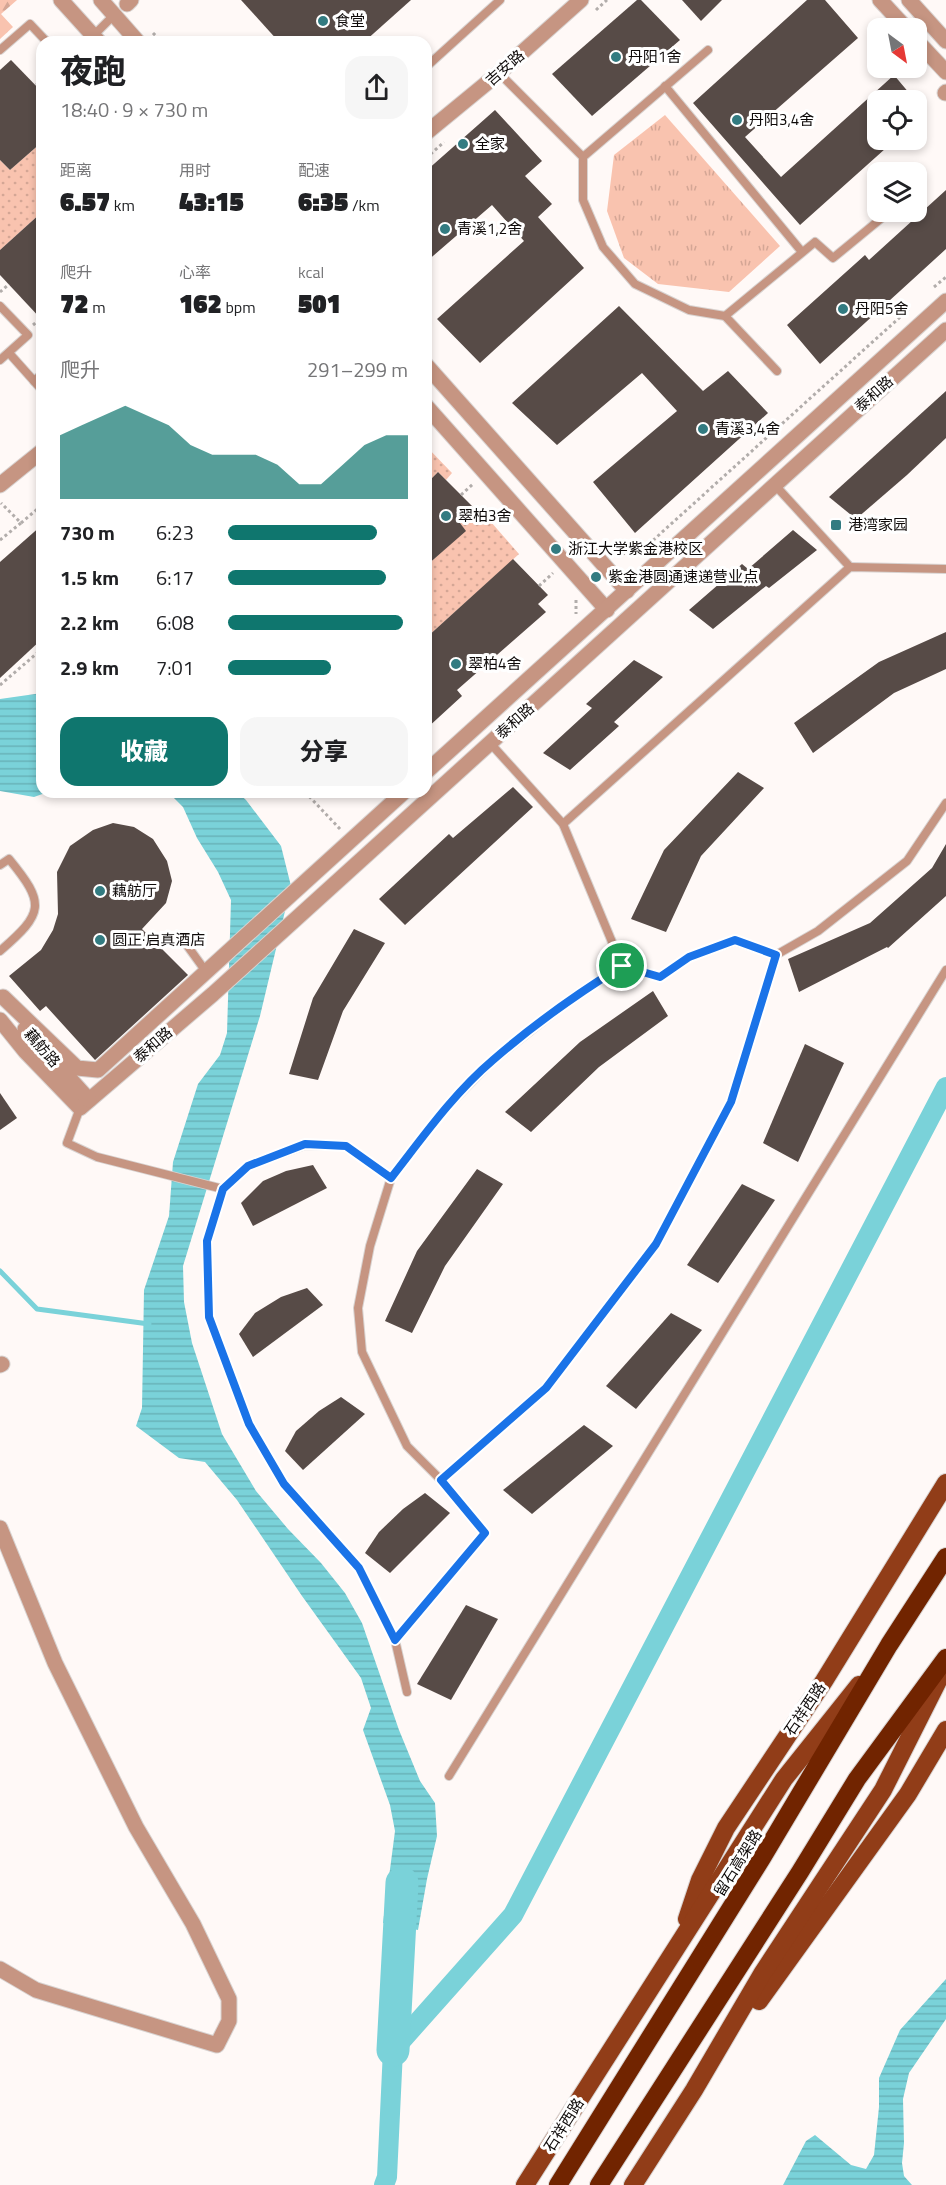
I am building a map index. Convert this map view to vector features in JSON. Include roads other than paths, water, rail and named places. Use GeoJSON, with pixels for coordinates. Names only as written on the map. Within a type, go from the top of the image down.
{"type":"FeatureCollection","features":[{"type":"Feature","properties":{"kind":"highway","name":"留石高架路"},"geometry":{"type":"LineString","coordinates":[[558,2185],[762,1858],[889,1645],[946,1557]]}},
{"type":"Feature","properties":{"kind":"highway"},"geometry":{"type":"LineString","coordinates":[[599,2185],[857,1779],[946,1658]]}},
{"type":"Feature","properties":{"kind":"main road","name":"石祥西路"},"geometry":{"type":"LineString","coordinates":[[679,1943],[700,1880],[726,1828],[824,1681],[946,1483]]}},
{"type":"Feature","properties":{"kind":"main road","name":"石祥西路"},"geometry":{"type":"LineString","coordinates":[[525,2185],[784,1779],[889,1645]]}},
{"type":"Feature","properties":{"kind":"main road"},"geometry":{"type":"LineString","coordinates":[[633,2185],[694,2090],[762,1974],[883,1790],[946,1665]]}},
{"type":"Feature","properties":{"kind":"main road"},"geometry":{"type":"LineString","coordinates":[[694,2090],[908,1794],[946,1730]]}},
{"type":"Feature","properties":{"kind":"street"},"geometry":{"type":"LineString","coordinates":[[61,0],[90,36]]}},
{"type":"Feature","properties":{"kind":"street"},"geometry":{"type":"LineString","coordinates":[[101,0],[133,36]]}},
{"type":"Feature","properties":{"kind":"street","name":"吉安路"},"geometry":{"type":"LineString","coordinates":[[432,128],[499,73],[581,0]]}},
{"type":"Feature","properties":{"kind":"street"},"geometry":{"type":"LineString","coordinates":[[880,0],[897,18]]}},
{"type":"Feature","properties":{"kind":"street"},"geometry":{"type":"LineString","coordinates":[[909,0],[946,41]]}},
{"type":"Feature","properties":{"kind":"street"},"geometry":{"type":"LineString","coordinates":[[927,52],[946,72]]}},
{"type":"Feature","properties":{"kind":"street","name":"泰和路"},"geometry":{"type":"LineString","coordinates":[[432,767],[608,610],[946,301]]}},
{"type":"Feature","properties":{"kind":"street","name":"泰和路"},"geometry":{"type":"LineString","coordinates":[[432,797],[946,330]]}},
{"type":"Feature","properties":{"kind":"street"},"geometry":{"type":"LineString","coordinates":[[432,372],[627,591]]}},
{"type":"Feature","properties":{"kind":"street"},"geometry":{"type":"LineString","coordinates":[[432,413],[608,610]]}},
{"type":"Feature","properties":{"kind":"street"},"geometry":{"type":"LineString","coordinates":[[0,485],[36,456]]}},
{"type":"Feature","properties":{"kind":"street"},"geometry":{"type":"LineString","coordinates":[[2,994],[77,1068],[98,1070],[398,798]]}},
{"type":"Feature","properties":{"kind":"street","name":"泰和路"},"geometry":{"type":"LineString","coordinates":[[84,1104],[213,994],[431,798]]}},
{"type":"Feature","properties":{"kind":"street","name":"藕舫路"},"geometry":{"type":"LineString","coordinates":[[2,994],[34,1041],[84,1104]]}},
{"type":"Feature","properties":{"kind":"street","name":"藕舫路"},"geometry":{"type":"LineString","coordinates":[[0,1020],[25,1051],[84,1104]]}},
{"type":"Feature","properties":{"kind":"street"},"geometry":{"type":"LineString","coordinates":[[0,1528],[60,1674],[136,1827],[193,1924],[229,1999],[230,2021],[217,2045],[36,1990],[0,1969]]}},
{"type":"Feature","properties":{"kind":"lane"},"geometry":{"type":"LineString","coordinates":[[432,62],[500,0]]}},
{"type":"Feature","properties":{"kind":"lane"},"geometry":{"type":"LineString","coordinates":[[96,36],[114,15]]}},
{"type":"Feature","properties":{"kind":"lane"},"geometry":{"type":"LineString","coordinates":[[0,50],[30,24],[41,36]]}},
{"type":"Feature","properties":{"kind":"lane"},"geometry":{"type":"LineString","coordinates":[[584,157],[708,50]]}},
{"type":"Feature","properties":{"kind":"lane"},"geometry":{"type":"LineString","coordinates":[[499,73],[584,157],[583,200],[603,247],[635,284],[689,310],[726,316],[777,371]]}},
{"type":"Feature","properties":{"kind":"lane"},"geometry":{"type":"LineString","coordinates":[[665,86],[802,252]]}},
{"type":"Feature","properties":{"kind":"lane"},"geometry":{"type":"LineString","coordinates":[[726,316],[815,242],[833,258],[877,222]]}},
{"type":"Feature","properties":{"kind":"lane"},"geometry":{"type":"LineString","coordinates":[[0,306],[28,335],[0,360]]}},
{"type":"Feature","properties":{"kind":"lane"},"geometry":{"type":"LineString","coordinates":[[9,353],[36,383]]}},
{"type":"Feature","properties":{"kind":"lane"},"geometry":{"type":"LineString","coordinates":[[774,484],[850,567]]}},
{"type":"Feature","properties":{"kind":"lane"},"geometry":{"type":"LineString","coordinates":[[563,824],[850,567],[946,569]]}},
{"type":"Feature","properties":{"kind":"lane"},"geometry":{"type":"LineString","coordinates":[[491,744],[563,824],[622,966]]}},
{"type":"Feature","properties":{"kind":"lane"},"geometry":{"type":"LineString","coordinates":[[441,1480],[546,1388],[656,1244],[731,1102],[776,955],[818,931],[907,861],[946,803]]}},
{"type":"Feature","properties":{"kind":"lane"},"geometry":{"type":"LineString","coordinates":[[0,865],[9,860],[26,880],[36,900],[33,918],[0,951]]}},
{"type":"Feature","properties":{"kind":"lane"},"geometry":{"type":"LineString","coordinates":[[181,937],[212,968]]}},
{"type":"Feature","properties":{"kind":"lane"},"geometry":{"type":"LineString","coordinates":[[395,1640],[485,1533],[441,1480],[407,1446],[362,1352],[358,1308],[370,1246],[391,1178],[442,1112],[492,1061],[575,996],[622,966],[660,977],[689,957],[735,940],[776,955]]}},
{"type":"Feature","properties":{"kind":"lane"},"geometry":{"type":"LineString","coordinates":[[449,1776],[946,970]]}},
{"type":"Feature","properties":{"kind":"lane"},"geometry":{"type":"LineString","coordinates":[[84,1104],[67,1143],[97,1157],[223,1189]]}},
{"type":"Feature","properties":{"kind":"lane"},"geometry":{"type":"LineString","coordinates":[[391,1178],[346,1146],[305,1144],[248,1166],[223,1189],[207,1241],[209,1317],[249,1424],[284,1484],[359,1568],[395,1640],[407,1692]]}},
{"type":"Feature","properties":{"kind":"water"},"geometry":{"type":"Polygon","coordinates":[[[36,694],[36,796],[0,791],[0,699],[36,694]]]}},
{"type":"Feature","properties":{"kind":"water"},"geometry":{"type":"Polygon","coordinates":[[[174,798],[244,798],[281,846],[291,886],[260,1016],[183,1266],[184,1302],[192,1343],[222,1434],[256,1491],[321,1563],[345,1593],[362,1623],[399,1730],[420,1781],[435,1803],[437,1836],[418,1930],[383,1923],[395,1831],[390,1805],[363,1730],[371,1708],[361,1678],[237,1500],[205,1462],[179,1458],[136,1426],[142,1408],[144,1290],[169,1216],[173,1162],[198,1084],[220,1055],[227,1033],[231,900],[183,807],[174,798]]]}},
{"type":"Feature","properties":{"kind":"water"},"geometry":{"type":"Polygon","coordinates":[[[946,1979],[946,2019],[909,2073],[903,2099],[902,2163],[904,2176],[912,2185],[783,2185],[806,2141],[815,2135],[851,2165],[866,2169],[874,2155],[879,2107],[879,2078],[900,2030],[946,1979]]]}},
{"type":"Feature","properties":{"kind":"waterway"},"geometry":{"type":"LineString","coordinates":[[384,2185],[387,2177],[393,2050],[513,1915],[946,1087]]}},
{"type":"Feature","properties":{"kind":"waterway"},"geometry":{"type":"LineString","coordinates":[[0,1271],[37,1309],[149,1324]]}},
{"type":"Feature","properties":{"kind":"waterway"},"geometry":{"type":"LineString","coordinates":[[393,2050],[402,1883]]}},
{"type":"Feature","properties":{"kind":"place","name":"食堂"},"geometry":{"type":"Point","coordinates":[323,21]}},
{"type":"Feature","properties":{"kind":"place","name":"丹阳1舍"},"geometry":{"type":"Point","coordinates":[616,57]}},
{"type":"Feature","properties":{"kind":"place","name":"丹阳3,4舍"},"geometry":{"type":"Point","coordinates":[737,120]}},
{"type":"Feature","properties":{"kind":"place","name":"全家"},"geometry":{"type":"Point","coordinates":[463,144]}},
{"type":"Feature","properties":{"kind":"place","name":"青溪1,2舍"},"geometry":{"type":"Point","coordinates":[445,229]}},
{"type":"Feature","properties":{"kind":"place","name":"丹阳5舍"},"geometry":{"type":"Point","coordinates":[843,309]}},
{"type":"Feature","properties":{"kind":"place","name":"青溪3,4舍"},"geometry":{"type":"Point","coordinates":[703,429]}},
{"type":"Feature","properties":{"kind":"place","name":"翠柏3舍"},"geometry":{"type":"Point","coordinates":[446,516]}},
{"type":"Feature","properties":{"kind":"place","name":"港湾家园"},"geometry":{"type":"Point","coordinates":[836,525]}},
{"type":"Feature","properties":{"kind":"place","name":"浙江大学紫金港校区"},"geometry":{"type":"Point","coordinates":[556,549]}},
{"type":"Feature","properties":{"kind":"place","name":"紫金港圆通速递营业点"},"geometry":{"type":"Point","coordinates":[596,577]}},
{"type":"Feature","properties":{"kind":"place","name":"翠柏4舍"},"geometry":{"type":"Point","coordinates":[456,664]}},
{"type":"Feature","properties":{"kind":"place","name":"藕舫厅"},"geometry":{"type":"Point","coordinates":[100,891]}},
{"type":"Feature","properties":{"kind":"place","name":"圆正·启真酒店"},"geometry":{"type":"Point","coordinates":[100,940]}}]}
